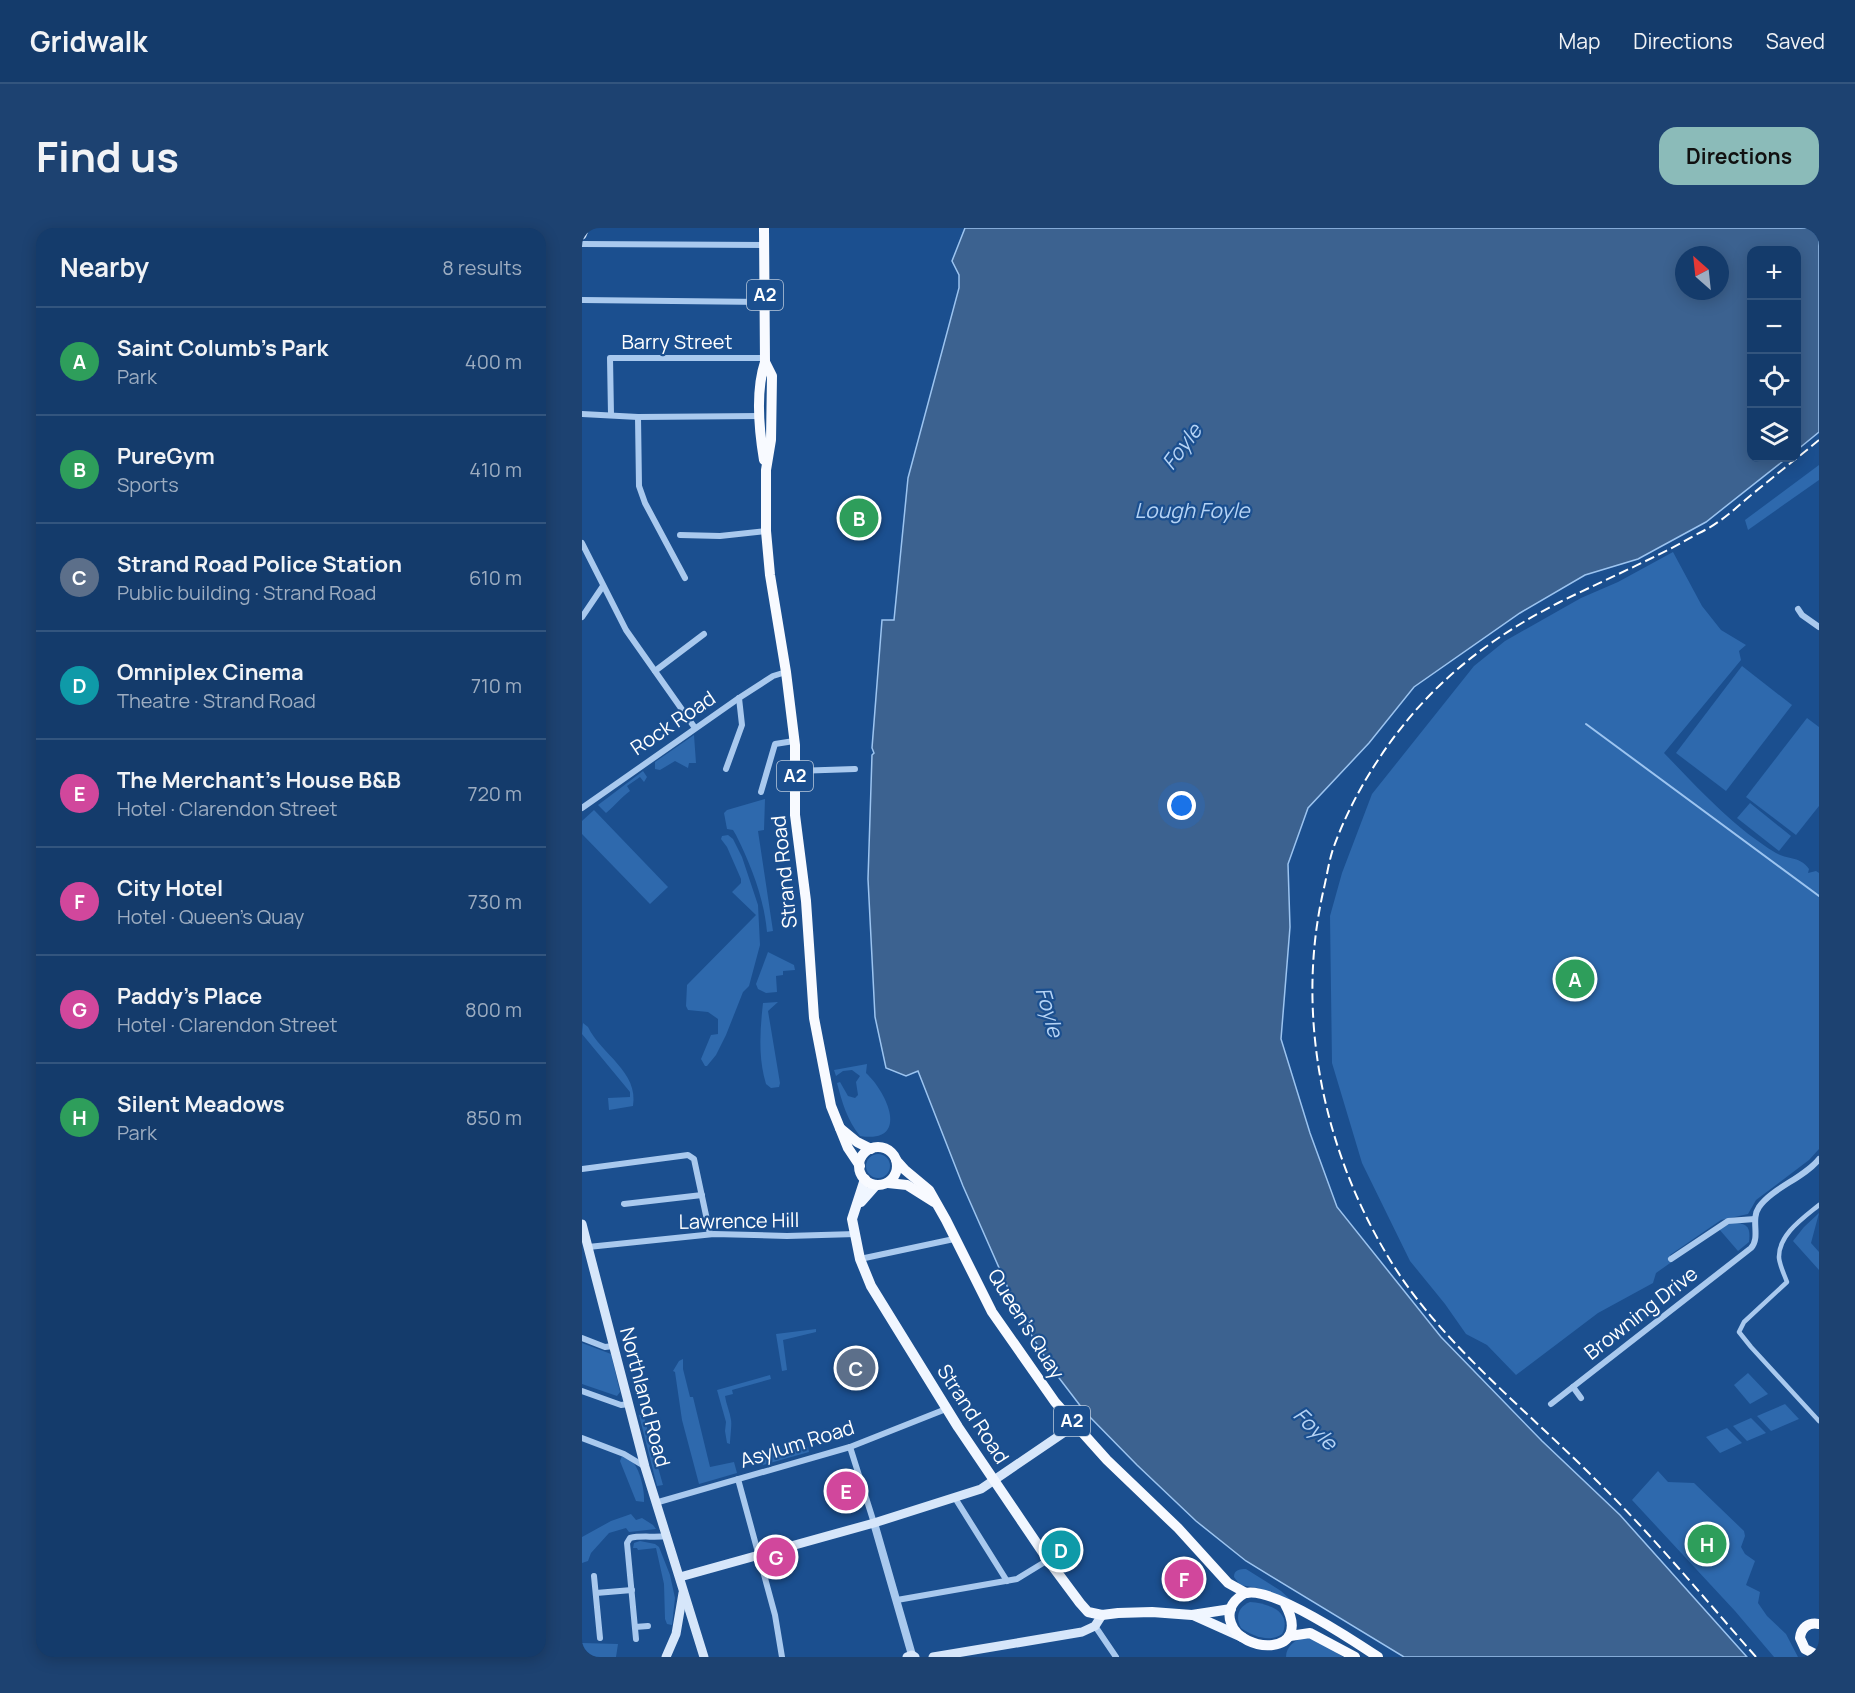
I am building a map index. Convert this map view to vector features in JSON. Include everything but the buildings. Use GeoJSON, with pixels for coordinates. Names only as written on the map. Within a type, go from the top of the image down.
{"type":"FeatureCollection","features":[{"type":"Feature","properties":{"kind":"highway","name":"Strand Road"},"geometry":{"type":"LineString","coordinates":[[764,228],[765,360],[759,378],[761,442],[766,470]]}},
{"type":"Feature","properties":{"kind":"highway","name":"Strand Road"},"geometry":{"type":"LineString","coordinates":[[765,360],[772,376],[771,440],[766,470],[766,531],[770,575],[786,672],[794,741],[795,814],[806,901],[814,1018],[825,1082],[838,1126],[848,1148],[860,1166]]}},
{"type":"Feature","properties":{"kind":"highway","name":"A2"},"geometry":{"type":"LineString","coordinates":[[838,1126],[857,1142],[871,1149],[887,1149],[896,1160]]}},
{"type":"Feature","properties":{"kind":"highway"},"geometry":{"type":"LineString","coordinates":[[860,1166],[863,1156],[871,1149]]}},
{"type":"Feature","properties":{"kind":"highway"},"geometry":{"type":"LineString","coordinates":[[888,1183],[896,1173],[896,1160]]}},
{"type":"Feature","properties":{"kind":"highway","name":"Queen's Quay"},"geometry":{"type":"LineString","coordinates":[[896,1160],[928,1190],[946,1220],[992,1312],[1034,1374],[1075,1425],[1107,1460],[1178,1528],[1228,1583],[1246,1593]]}},
{"type":"Feature","properties":{"kind":"highway","name":"A2"},"geometry":{"type":"LineString","coordinates":[[860,1166],[865,1179]]}},
{"type":"Feature","properties":{"kind":"highway"},"geometry":{"type":"LineString","coordinates":[[865,1179],[876,1185]]}},
{"type":"Feature","properties":{"kind":"highway","name":"A2"},"geometry":{"type":"LineString","coordinates":[[876,1185],[888,1183]]}},
{"type":"Feature","properties":{"kind":"highway","name":"Queen's Quay"},"geometry":{"type":"LineString","coordinates":[[888,1183],[907,1185],[934,1202]]}},
{"type":"Feature","properties":{"kind":"highway","name":"Queen's Quay"},"geometry":{"type":"LineString","coordinates":[[1228,1583],[1232,1607]]}},
{"type":"Feature","properties":{"kind":"highway","name":"A2"},"geometry":{"type":"LineString","coordinates":[[1246,1593],[1286,1604],[1322,1621],[1378,1657]]}},
{"type":"Feature","properties":{"kind":"highway"},"geometry":{"type":"LineString","coordinates":[[1232,1607],[1238,1598],[1246,1593]]}},
{"type":"Feature","properties":{"kind":"highway"},"geometry":{"type":"LineString","coordinates":[[1242,1637],[1268,1647],[1284,1642],[1290,1636],[1293,1621],[1286,1604]]}},
{"type":"Feature","properties":{"kind":"highway","name":"A2"},"geometry":{"type":"LineString","coordinates":[[1232,1607],[1232,1625],[1242,1637]]}},
{"type":"Feature","properties":{"kind":"highway"},"geometry":{"type":"LineString","coordinates":[[1817,1654],[1805,1649],[1800,1638],[1804,1628],[1818,1623]]}},
{"type":"Feature","properties":{"kind":"highway"},"geometry":{"type":"LineString","coordinates":[[1290,1636],[1310,1633],[1354,1657]]}},
{"type":"Feature","properties":{"kind":"main road"},"geometry":{"type":"LineString","coordinates":[[582,235],[584,228]]}},
{"type":"Feature","properties":{"kind":"main road","name":"Strand Road"},"geometry":{"type":"LineString","coordinates":[[865,1179],[852,1219],[860,1259],[871,1286],[946,1409],[1048,1560],[1088,1612]]}},
{"type":"Feature","properties":{"kind":"main road"},"geometry":{"type":"LineString","coordinates":[[855,1209],[876,1185]]}},
{"type":"Feature","properties":{"kind":"main road","name":"Northland Road"},"geometry":{"type":"LineString","coordinates":[[582,1224],[655,1503],[704,1657]]}},
{"type":"Feature","properties":{"kind":"main road"},"geometry":{"type":"LineString","coordinates":[[680,1577],[874,1523],[981,1490],[1075,1425]]}},
{"type":"Feature","properties":{"kind":"main road"},"geometry":{"type":"LineString","coordinates":[[666,1657],[676,1634],[684,1590]]}},
{"type":"Feature","properties":{"kind":"main road"},"geometry":{"type":"LineString","coordinates":[[1082,1632],[1087,1622],[1088,1612],[1102,1615],[1118,1612],[1192,1615],[1232,1607]]}},
{"type":"Feature","properties":{"kind":"main road"},"geometry":{"type":"LineString","coordinates":[[933,1657],[999,1651],[1082,1632],[1095,1626],[1102,1615]]}},
{"type":"Feature","properties":{"kind":"main road"},"geometry":{"type":"LineString","coordinates":[[1192,1615],[1242,1637]]}},
{"type":"Feature","properties":{"kind":"street"},"geometry":{"type":"LineString","coordinates":[[582,244],[764,245]]}},
{"type":"Feature","properties":{"kind":"street"},"geometry":{"type":"LineString","coordinates":[[582,300],[765,302]]}},
{"type":"Feature","properties":{"kind":"street","name":"Barry Street"},"geometry":{"type":"LineString","coordinates":[[611,415],[610,358],[765,360]]}},
{"type":"Feature","properties":{"kind":"street"},"geometry":{"type":"LineString","coordinates":[[582,414],[638,417],[760,416]]}},
{"type":"Feature","properties":{"kind":"street"},"geometry":{"type":"LineString","coordinates":[[638,417],[639,486],[645,503],[685,578]]}},
{"type":"Feature","properties":{"kind":"street"},"geometry":{"type":"LineString","coordinates":[[680,535],[720,536],[766,531]]}},
{"type":"Feature","properties":{"kind":"street"},"geometry":{"type":"LineString","coordinates":[[582,543],[626,630],[695,728]]}},
{"type":"Feature","properties":{"kind":"street"},"geometry":{"type":"LineString","coordinates":[[582,617],[603,586]]}},
{"type":"Feature","properties":{"kind":"street"},"geometry":{"type":"LineString","coordinates":[[1798,609],[1819,627]]}},
{"type":"Feature","properties":{"kind":"street"},"geometry":{"type":"LineString","coordinates":[[655,671],[704,634]]}},
{"type":"Feature","properties":{"kind":"street","name":"Rock Road"},"geometry":{"type":"LineString","coordinates":[[582,808],[773,676],[786,672]]}},
{"type":"Feature","properties":{"kind":"street"},"geometry":{"type":"LineString","coordinates":[[726,770],[742,725],[740,698]]}},
{"type":"Feature","properties":{"kind":"street"},"geometry":{"type":"LineString","coordinates":[[761,792],[775,744],[794,741]]}},
{"type":"Feature","properties":{"kind":"street"},"geometry":{"type":"LineString","coordinates":[[795,771],[855,769]]}},
{"type":"Feature","properties":{"kind":"street"},"geometry":{"type":"LineString","coordinates":[[582,1169],[688,1155],[694,1159],[710,1234]]}},
{"type":"Feature","properties":{"kind":"street"},"geometry":{"type":"LineString","coordinates":[[1671,1259],[1728,1221],[1755,1219],[1760,1206],[1819,1159]]}},
{"type":"Feature","properties":{"kind":"street"},"geometry":{"type":"LineString","coordinates":[[624,1204],[702,1195]]}},
{"type":"Feature","properties":{"kind":"street"},"geometry":{"type":"LineString","coordinates":[[1819,1205],[1786,1235],[1779,1252],[1787,1281],[1744,1322],[1739,1332],[1819,1421]]}},
{"type":"Feature","properties":{"kind":"street","name":"Browning Drive"},"geometry":{"type":"LineString","coordinates":[[1551,1404],[1751,1248],[1755,1241],[1755,1219]]}},
{"type":"Feature","properties":{"kind":"street","name":"Lawrence Hill"},"geometry":{"type":"LineString","coordinates":[[588,1247],[710,1234],[787,1236],[856,1234]]}},
{"type":"Feature","properties":{"kind":"street"},"geometry":{"type":"LineString","coordinates":[[860,1259],[954,1239]]}},
{"type":"Feature","properties":{"kind":"street"},"geometry":{"type":"LineString","coordinates":[[582,1338],[605,1347],[613,1346]]}},
{"type":"Feature","properties":{"kind":"street"},"geometry":{"type":"LineString","coordinates":[[1573,1387],[1581,1398]]}},
{"type":"Feature","properties":{"kind":"street"},"geometry":{"type":"LineString","coordinates":[[582,1391],[621,1405],[629,1404]]}},
{"type":"Feature","properties":{"kind":"street","name":"Asylum Road"},"geometry":{"type":"LineString","coordinates":[[655,1503],[850,1447],[946,1409]]}},
{"type":"Feature","properties":{"kind":"street"},"geometry":{"type":"LineString","coordinates":[[582,1438],[624,1454],[645,1467]]}},
{"type":"Feature","properties":{"kind":"street"},"geometry":{"type":"LineString","coordinates":[[850,1447],[897,1600],[911,1656]]}},
{"type":"Feature","properties":{"kind":"street"},"geometry":{"type":"LineString","coordinates":[[738,1479],[775,1615],[782,1657]]}},
{"type":"Feature","properties":{"kind":"street"},"geometry":{"type":"LineString","coordinates":[[955,1498],[1007,1581]]}},
{"type":"Feature","properties":{"kind":"street"},"geometry":{"type":"LineString","coordinates":[[636,1639],[627,1543],[630,1538],[638,1536],[652,1538],[667,1536]]}},
{"type":"Feature","properties":{"kind":"street"},"geometry":{"type":"LineString","coordinates":[[897,1600],[1017,1579],[1048,1560]]}},
{"type":"Feature","properties":{"kind":"street"},"geometry":{"type":"LineString","coordinates":[[594,1576],[600,1638]]}},
{"type":"Feature","properties":{"kind":"street"},"geometry":{"type":"LineString","coordinates":[[596,1593],[632,1590]]}},
{"type":"Feature","properties":{"kind":"street"},"geometry":{"type":"LineString","coordinates":[[635,1627],[648,1626]]}},
{"type":"Feature","properties":{"kind":"street"},"geometry":{"type":"LineString","coordinates":[[1095,1626],[1116,1657]]}},
{"type":"Feature","properties":{"kind":"shaded area"},"geometry":{"type":"Polygon","coordinates":[[[1819,465],[1819,480],[1748,530],[1745,520],[1819,465]]]}},
{"type":"Feature","properties":{"kind":"shaded area"},"geometry":{"type":"Polygon","coordinates":[[[1673,552],[1702,606],[1721,630],[1746,645],[1739,651],[1741,660],[1664,753],[1717,807],[1760,843],[1780,855],[1802,862],[1809,869],[1808,873],[1816,871],[1819,873],[1819,1149],[1809,1160],[1756,1200],[1748,1214],[1721,1220],[1670,1255],[1673,1261],[1656,1273],[1653,1283],[1598,1313],[1516,1375],[1487,1345],[1466,1334],[1410,1261],[1362,1163],[1332,1063],[1330,916],[1342,873],[1372,794],[1474,666],[1505,641],[1581,598],[1618,582],[1673,552]]]}},
{"type":"Feature","properties":{"kind":"shaded area"},"geometry":{"type":"Polygon","coordinates":[[[1742,666],[1792,705],[1726,791],[1676,753],[1742,666]]]}},
{"type":"Feature","properties":{"kind":"shaded area"},"geometry":{"type":"Polygon","coordinates":[[[1807,718],[1819,727],[1819,806],[1796,835],[1746,797],[1807,718]]]}},
{"type":"Feature","properties":{"kind":"shaded area"},"geometry":{"type":"Polygon","coordinates":[[[694,735],[696,763],[689,763],[688,768],[675,761],[660,770],[655,769],[655,762],[694,735]]]}},
{"type":"Feature","properties":{"kind":"shaded area"},"geometry":{"type":"Polygon","coordinates":[[[643,771],[647,777],[644,782],[640,777],[627,786],[630,791],[606,813],[598,805],[643,771]]]}},
{"type":"Feature","properties":{"kind":"shaded area"},"geometry":{"type":"Polygon","coordinates":[[[765,799],[764,830],[758,831],[773,931],[767,932],[756,882],[736,835],[733,830],[727,829],[724,813],[727,810],[765,799]]]}},
{"type":"Feature","properties":{"kind":"shaded area"},"geometry":{"type":"Polygon","coordinates":[[[1750,803],[1791,836],[1779,851],[1737,818],[1750,803]]]}},
{"type":"Feature","properties":{"kind":"shaded area"},"geometry":{"type":"Polygon","coordinates":[[[594,810],[668,887],[650,904],[582,834],[582,821],[594,810]]]}},
{"type":"Feature","properties":{"kind":"shaded area"},"geometry":{"type":"Polygon","coordinates":[[[728,835],[733,839],[742,857],[758,905],[760,945],[749,986],[743,992],[716,1055],[705,1066],[701,1059],[711,1035],[718,1034],[718,1019],[708,1012],[688,1010],[686,1006],[687,985],[756,915],[732,892],[741,883],[741,879],[721,839],[722,836],[728,835]]]}},
{"type":"Feature","properties":{"kind":"shaded area"},"geometry":{"type":"Polygon","coordinates":[[[768,952],[794,965],[795,970],[783,971],[783,975],[776,976],[777,992],[766,993],[758,989],[756,984],[768,952]]]}},
{"type":"Feature","properties":{"kind":"shaded area"},"geometry":{"type":"Polygon","coordinates":[[[778,1002],[768,1011],[780,1083],[779,1087],[771,1088],[766,1084],[762,1064],[761,1023],[763,1003],[778,1002]]]}},
{"type":"Feature","properties":{"kind":"shaded area"},"geometry":{"type":"Polygon","coordinates":[[[583,1023],[625,1073],[633,1094],[633,1106],[609,1110],[608,1098],[630,1097],[630,1092],[582,1034],[583,1023]]]}},
{"type":"Feature","properties":{"kind":"shaded area"},"geometry":{"type":"Polygon","coordinates":[[[867,1064],[866,1073],[881,1092],[890,1115],[890,1125],[885,1132],[876,1136],[860,1136],[855,1130],[837,1083],[840,1082],[848,1096],[855,1098],[858,1095],[856,1082],[860,1076],[852,1070],[843,1071],[836,1076],[834,1070],[867,1064]]]}},
{"type":"Feature","properties":{"kind":"shaded area"},"geometry":{"type":"Polygon","coordinates":[[[878,1154],[883,1155],[889,1161],[889,1171],[883,1177],[878,1178],[873,1177],[867,1171],[866,1166],[867,1161],[873,1155],[878,1154]]]}},
{"type":"Feature","properties":{"kind":"shaded area"},"geometry":{"type":"Polygon","coordinates":[[[1819,1213],[1811,1243],[1819,1252],[1819,1270],[1793,1241],[1819,1213]]]}},
{"type":"Feature","properties":{"kind":"shaded area"},"geometry":{"type":"Polygon","coordinates":[[[1731,1223],[1746,1226],[1749,1232],[1749,1242],[1738,1251],[1719,1229],[1731,1223]]]}},
{"type":"Feature","properties":{"kind":"shaded area"},"geometry":{"type":"Polygon","coordinates":[[[816,1329],[816,1332],[783,1340],[787,1370],[782,1371],[776,1334],[816,1329]]]}},
{"type":"Feature","properties":{"kind":"shaded area"},"geometry":{"type":"Polygon","coordinates":[[[582,1343],[611,1354],[620,1392],[617,1396],[582,1384],[582,1343]]]}},
{"type":"Feature","properties":{"kind":"shaded area"},"geometry":{"type":"Polygon","coordinates":[[[683,1359],[683,1369],[690,1397],[693,1397],[710,1467],[734,1462],[737,1473],[699,1484],[682,1420],[673,1371],[683,1359]]]}},
{"type":"Feature","properties":{"kind":"shaded area"},"geometry":{"type":"Polygon","coordinates":[[[1748,1373],[1768,1394],[1750,1404],[1734,1385],[1748,1373]]]}},
{"type":"Feature","properties":{"kind":"shaded area"},"geometry":{"type":"Polygon","coordinates":[[[770,1375],[771,1379],[732,1390],[733,1394],[725,1396],[731,1422],[730,1444],[727,1443],[726,1422],[717,1390],[770,1375]]]}},
{"type":"Feature","properties":{"kind":"shaded area"},"geometry":{"type":"Polygon","coordinates":[[[1785,1404],[1799,1419],[1771,1431],[1757,1416],[1785,1404]]]}},
{"type":"Feature","properties":{"kind":"shaded area"},"geometry":{"type":"Polygon","coordinates":[[[643,1414],[663,1485],[657,1486],[639,1415],[643,1414]]]}},
{"type":"Feature","properties":{"kind":"shaded area"},"geometry":{"type":"Polygon","coordinates":[[[1751,1418],[1766,1433],[1747,1441],[1733,1426],[1751,1418]]]}},
{"type":"Feature","properties":{"kind":"shaded area"},"geometry":{"type":"Polygon","coordinates":[[[1727,1428],[1742,1443],[1720,1453],[1706,1437],[1727,1428]]]}},
{"type":"Feature","properties":{"kind":"shaded area"},"geometry":{"type":"Polygon","coordinates":[[[803,1441],[809,1452],[763,1465],[760,1456],[798,1448],[797,1443],[803,1441]]]}},
{"type":"Feature","properties":{"kind":"shaded area"},"geometry":{"type":"Polygon","coordinates":[[[622,1456],[631,1460],[637,1468],[643,1486],[644,1502],[636,1501],[620,1461],[622,1456]]]}},
{"type":"Feature","properties":{"kind":"shaded area"},"geometry":{"type":"Polygon","coordinates":[[[1658,1471],[1668,1482],[1694,1483],[1744,1531],[1745,1536],[1741,1547],[1745,1554],[1755,1561],[1746,1585],[1760,1592],[1758,1603],[1767,1616],[1786,1634],[1798,1657],[1774,1657],[1735,1611],[1632,1500],[1658,1471]]]}},
{"type":"Feature","properties":{"kind":"shaded area"},"geometry":{"type":"Polygon","coordinates":[[[631,1514],[636,1520],[642,1518],[656,1529],[629,1532],[626,1528],[609,1533],[591,1553],[588,1561],[582,1563],[582,1537],[611,1521],[631,1514]]]}},
{"type":"Feature","properties":{"kind":"shaded area"},"geometry":{"type":"Polygon","coordinates":[[[640,1541],[659,1547],[670,1575],[675,1598],[672,1625],[667,1624],[665,1619],[664,1584],[656,1548],[638,1550],[633,1548],[634,1543],[640,1541]]]}},
{"type":"Feature","properties":{"kind":"shaded area"},"geometry":{"type":"Polygon","coordinates":[[[1246,1569],[1281,1591],[1293,1602],[1258,1588],[1240,1585],[1234,1577],[1235,1573],[1246,1569]]]}},
{"type":"Feature","properties":{"kind":"shaded area"},"geometry":{"type":"Polygon","coordinates":[[[1250,1602],[1264,1604],[1281,1614],[1285,1626],[1282,1634],[1267,1638],[1250,1634],[1241,1628],[1238,1620],[1239,1613],[1250,1602]]]}},
{"type":"Feature","properties":{"kind":"shaded area"},"geometry":{"type":"Polygon","coordinates":[[[1305,1637],[1316,1639],[1343,1657],[1286,1657],[1292,1644],[1305,1637]]]}},
{"type":"Feature","properties":{"kind":"shaded area"},"geometry":{"type":"Polygon","coordinates":[[[582,1643],[618,1644],[616,1657],[582,1657],[582,1643]]]}},
{"type":"Feature","properties":{"kind":"water","name":"Lough Foyle"},"geometry":{"type":"Polygon","coordinates":[[[965,228],[1819,228],[1819,432],[1801,447],[1801,246],[1747,246],[1747,462],[1782,462],[1706,522],[1638,559],[1585,575],[1520,613],[1414,687],[1369,743],[1308,808],[1288,864],[1290,927],[1281,1039],[1310,1133],[1337,1207],[1441,1337],[1542,1441],[1620,1515],[1747,1657],[1404,1657],[1246,1561],[1196,1521],[1085,1412],[1053,1370],[1027,1328],[963,1186],[918,1071],[906,1076],[886,1068],[875,1017],[868,879],[872,755],[874,753],[872,748],[882,620],[894,620],[908,478],[959,288],[959,275],[952,261],[965,228]]]}},
{"type":"Feature","properties":{"kind":"waterway"},"geometry":{"type":"LineString","coordinates":[[1586,724],[1819,896]]}},
{"type":"Feature","properties":{"kind":"railway"},"geometry":{"type":"LineString","coordinates":[[1756,1657],[1619,1503],[1444,1332],[1401,1277],[1375,1234],[1353,1188],[1336,1140],[1323,1090],[1315,1040],[1312,989],[1315,938],[1333,849],[1364,783],[1391,741],[1422,703],[1466,662],[1526,620],[1714,525],[1819,440]]}},
{"type":"Feature","properties":{"kind":"place","name":"PureGym"},"geometry":{"type":"Point","coordinates":[859,518]}},
{"type":"Feature","properties":{"kind":"place","name":"Saint Columb's Park"},"geometry":{"type":"Point","coordinates":[1575,979]}},
{"type":"Feature","properties":{"kind":"place","name":"Strand Road Police Station"},"geometry":{"type":"Point","coordinates":[856,1368]}},
{"type":"Feature","properties":{"kind":"place","name":"The Merchant's House B&B"},"geometry":{"type":"Point","coordinates":[846,1491]}},
{"type":"Feature","properties":{"kind":"place","name":"Silent Meadows"},"geometry":{"type":"Point","coordinates":[1707,1544]}},
{"type":"Feature","properties":{"kind":"place","name":"Omniplex Cinema"},"geometry":{"type":"Point","coordinates":[1061,1550]}},
{"type":"Feature","properties":{"kind":"place","name":"Paddy's Place"},"geometry":{"type":"Point","coordinates":[776,1557]}},
{"type":"Feature","properties":{"kind":"place","name":"City Hotel"},"geometry":{"type":"Point","coordinates":[1184,1579]}},
{"type":"Feature","properties":{"kind":"water label","name":"Foyle"},"geometry":{"type":"Point","coordinates":[1182,447]}},
{"type":"Feature","properties":{"kind":"water label","name":"Foyle"},"geometry":{"type":"Point","coordinates":[1049,1012]}},
{"type":"Feature","properties":{"kind":"water label","name":"Foyle"},"geometry":{"type":"Point","coordinates":[1315,1429]}}]}
